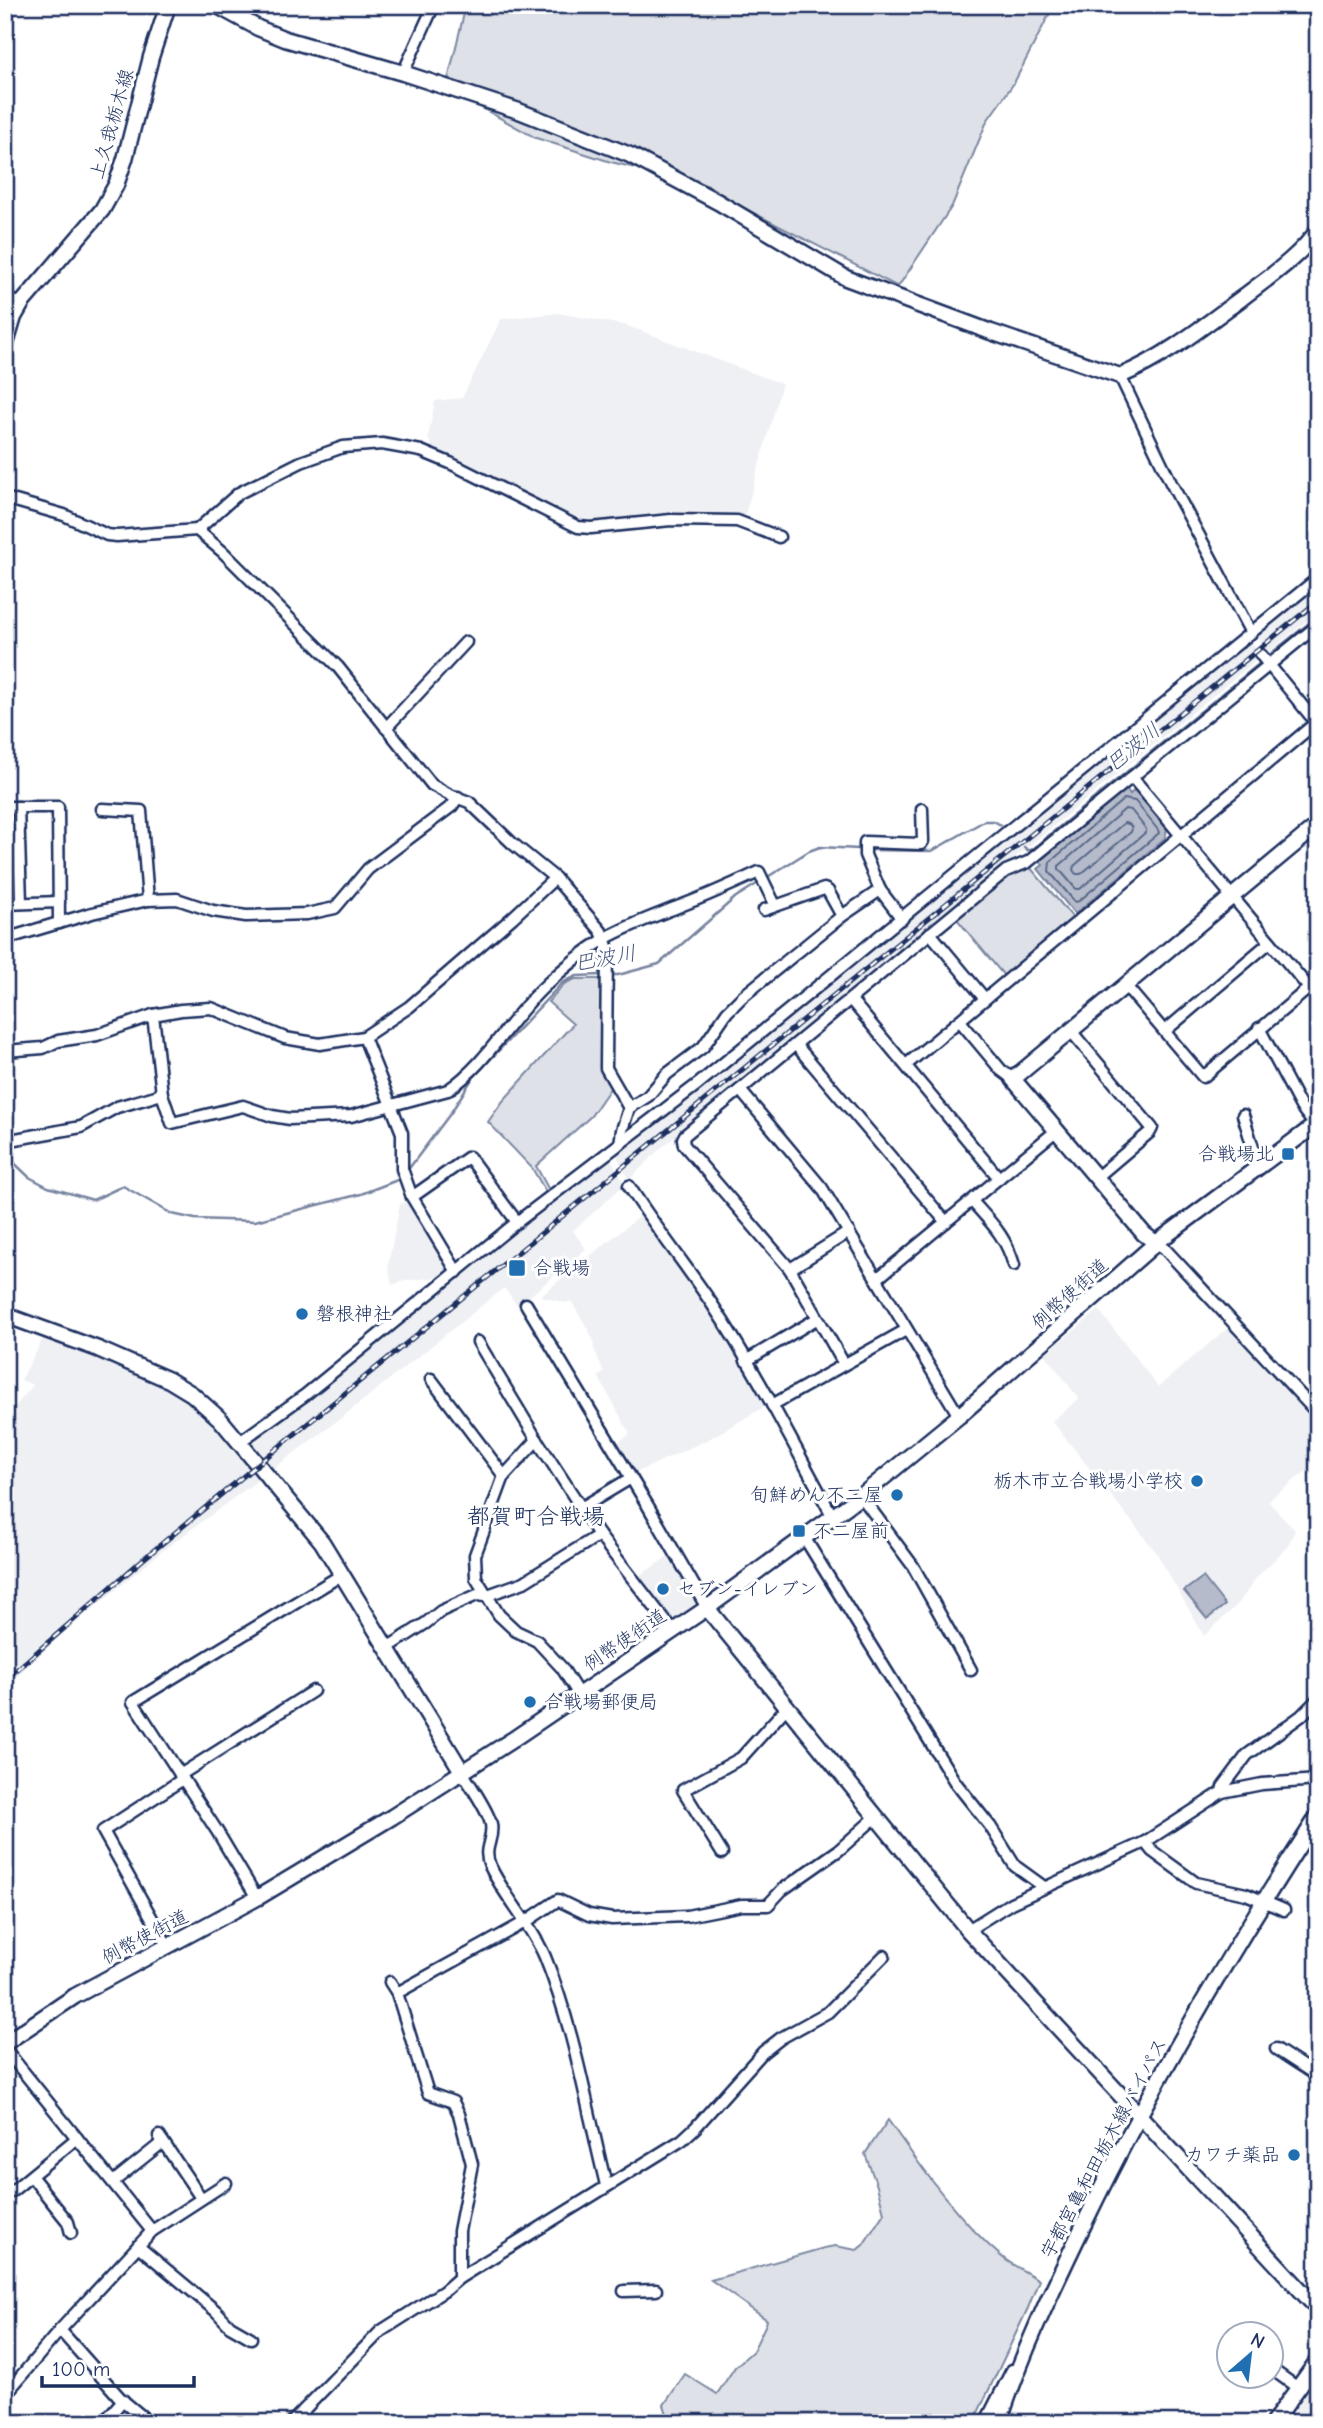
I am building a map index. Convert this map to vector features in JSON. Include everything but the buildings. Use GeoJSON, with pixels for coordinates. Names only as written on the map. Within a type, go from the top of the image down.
{"type":"FeatureCollection","features":[{"type":"Feature","properties":{"kind":"street","name":"上久我栃木線"},"geometry":{"type":"LineString","coordinates":[[5,347],[14,317],[22,303],[102,210],[116,185],[168,5]]}},
{"type":"Feature","properties":{"kind":"street"},"geometry":{"type":"LineString","coordinates":[[216,5],[258,29],[285,39],[519,111],[630,155],[718,202],[846,278],[1120,376],[1145,365],[1227,309],[1291,261],[1318,230]]}},
{"type":"Feature","properties":{"kind":"street"},"geometry":{"type":"LineString","coordinates":[[402,73],[434,5]]}},
{"type":"Feature","properties":{"kind":"street"},"geometry":{"type":"LineString","coordinates":[[5,300],[22,303]]}},
{"type":"Feature","properties":{"kind":"street"},"geometry":{"type":"LineString","coordinates":[[1120,376],[1171,483],[1251,633]]}},
{"type":"Feature","properties":{"kind":"street"},"geometry":{"type":"LineString","coordinates":[[5,498],[64,515],[117,537],[197,530],[239,493],[301,462],[343,447],[382,444],[421,451],[450,463],[578,527],[671,520],[737,521],[779,537]]}},
{"type":"Feature","properties":{"kind":"street"},"geometry":{"type":"LineString","coordinates":[[197,530],[223,552],[338,667],[432,785],[469,802],[512,843],[555,878],[606,939],[606,1068],[629,1108]]}},
{"type":"Feature","properties":{"kind":"street"},"geometry":{"type":"LineString","coordinates":[[241,1441],[305,1395],[517,1222],[620,1144],[902,919],[1318,578]]}},
{"type":"Feature","properties":{"kind":"street"},"geometry":{"type":"LineString","coordinates":[[844,1364],[790,1269],[683,1142],[688,1132],[1006,870],[1028,862],[1318,625]]}},
{"type":"Feature","properties":{"kind":"street"},"geometry":{"type":"LineString","coordinates":[[386,727],[466,642]]}},
{"type":"Feature","properties":{"kind":"street"},"geometry":{"type":"LineString","coordinates":[[906,1065],[1317,723],[1261,655]]}},
{"type":"Feature","properties":{"kind":"street"},"geometry":{"type":"LineString","coordinates":[[1125,985],[1203,1077],[1309,988],[1132,777]]}},
{"type":"Feature","properties":{"kind":"street"},"geometry":{"type":"LineString","coordinates":[[5,939],[148,900],[177,899],[213,911],[246,916],[294,915],[335,908],[368,869],[452,806],[458,797]]}},
{"type":"Feature","properties":{"kind":"street"},"geometry":{"type":"LineString","coordinates":[[5,807],[58,807],[60,923]]}},
{"type":"Feature","properties":{"kind":"street"},"geometry":{"type":"LineString","coordinates":[[18,807],[21,903]]}},
{"type":"Feature","properties":{"kind":"street"},"geometry":{"type":"LineString","coordinates":[[102,809],[141,811],[148,900]]}},
{"type":"Feature","properties":{"kind":"street"},"geometry":{"type":"LineString","coordinates":[[902,919],[880,890],[867,861],[865,842],[920,844],[923,841],[922,809]]}},
{"type":"Feature","properties":{"kind":"street"},"geometry":{"type":"LineString","coordinates":[[1013,1079],[1318,825]]}},
{"type":"Feature","properties":{"kind":"street"},"geometry":{"type":"LineString","coordinates":[[153,1015],[162,1094],[172,1123],[239,1106],[290,1119],[351,1116],[449,1090],[462,1080],[546,985],[571,963],[606,939],[759,872],[775,905]]}},
{"type":"Feature","properties":{"kind":"street"},"geometry":{"type":"LineString","coordinates":[[5,1051],[43,1048],[58,1041],[97,1035],[153,1015],[211,1008],[285,1038],[320,1044],[364,1037],[410,1007],[555,878]]}},
{"type":"Feature","properties":{"kind":"street"},"geometry":{"type":"LineString","coordinates":[[764,910],[824,889],[828,891],[842,916]]}},
{"type":"Feature","properties":{"kind":"street"},"geometry":{"type":"LineString","coordinates":[[620,1144],[629,1108],[648,1096],[667,1074],[697,1053],[711,1038],[727,1012],[742,997],[842,916],[880,890]]}},
{"type":"Feature","properties":{"kind":"street"},"geometry":{"type":"LineString","coordinates":[[5,904],[58,902]]}},
{"type":"Feature","properties":{"kind":"street"},"geometry":{"type":"LineString","coordinates":[[930,933],[985,999]]}},
{"type":"Feature","properties":{"kind":"street"},"geometry":{"type":"LineString","coordinates":[[1165,1031],[1270,942]]}},
{"type":"Feature","properties":{"kind":"street"},"geometry":{"type":"LineString","coordinates":[[851,1000],[999,1178]]}},
{"type":"Feature","properties":{"kind":"street"},"geometry":{"type":"LineString","coordinates":[[960,1021],[1001,1070],[1013,1079],[1144,1234],[1164,1248],[1318,1413]]}},
{"type":"Feature","properties":{"kind":"street"},"geometry":{"type":"LineString","coordinates":[[1259,1028],[1301,1107],[1317,1126]]}},
{"type":"Feature","properties":{"kind":"street"},"geometry":{"type":"LineString","coordinates":[[1071,1031],[1152,1128],[1097,1177]]}},
{"type":"Feature","properties":{"kind":"street"},"geometry":{"type":"LineString","coordinates":[[364,1037],[402,1133],[402,1170],[412,1197],[457,1272]]}},
{"type":"Feature","properties":{"kind":"street"},"geometry":{"type":"LineString","coordinates":[[796,1045],[946,1222]]}},
{"type":"Feature","properties":{"kind":"street"},"geometry":{"type":"LineString","coordinates":[[740,1090],[822,1188],[959,1416]]}},
{"type":"Feature","properties":{"kind":"street"},"geometry":{"type":"LineString","coordinates":[[5,1141],[81,1127],[117,1107],[162,1094]]}},
{"type":"Feature","properties":{"kind":"street"},"geometry":{"type":"LineString","coordinates":[[1243,1115],[1259,1167]]}},
{"type":"Feature","properties":{"kind":"street","name":"例幣使街道"},"geometry":{"type":"LineString","coordinates":[[5,2043],[75,1996],[257,1898],[463,1773],[707,1608],[862,1496],[959,1416],[1156,1243],[1317,1126]]}},
{"type":"Feature","properties":{"kind":"street"},"geometry":{"type":"LineString","coordinates":[[877,1278],[1057,1130]]}},
{"type":"Feature","properties":{"kind":"street"},"geometry":{"type":"LineString","coordinates":[[412,1197],[469,1157],[517,1222]]}},
{"type":"Feature","properties":{"kind":"street"},"geometry":{"type":"LineString","coordinates":[[629,1186],[712,1304],[772,1405],[833,1517]]}},
{"type":"Feature","properties":{"kind":"street"},"geometry":{"type":"LineString","coordinates":[[972,1201],[1008,1244],[1014,1265]]}},
{"type":"Feature","properties":{"kind":"street"},"geometry":{"type":"LineString","coordinates":[[790,1269],[849,1232]]}},
{"type":"Feature","properties":{"kind":"street"},"geometry":{"type":"LineString","coordinates":[[526,1304],[707,1608],[968,1930],[1318,2309]]}},
{"type":"Feature","properties":{"kind":"street"},"geometry":{"type":"LineString","coordinates":[[5,1315],[98,1349],[169,1380],[201,1401],[241,1441],[310,1526],[343,1574],[491,1822],[492,1833],[485,1851],[489,1864],[527,1921],[545,1957],[573,2037],[606,2185]]}},
{"type":"Feature","properties":{"kind":"street"},"geometry":{"type":"LineString","coordinates":[[746,1361],[818,1318]]}},
{"type":"Feature","properties":{"kind":"street"},"geometry":{"type":"LineString","coordinates":[[772,1405],[906,1330]]}},
{"type":"Feature","properties":{"kind":"street"},"geometry":{"type":"LineString","coordinates":[[478,1342],[599,1535],[673,1631]]}},
{"type":"Feature","properties":{"kind":"street"},"geometry":{"type":"LineString","coordinates":[[431,1379],[504,1476]]}},
{"type":"Feature","properties":{"kind":"street"},"geometry":{"type":"LineString","coordinates":[[537,1440],[504,1476],[475,1555],[476,1578],[499,1615],[516,1631],[537,1641],[562,1668],[579,1695]]}},
{"type":"Feature","properties":{"kind":"street"},"geometry":{"type":"LineString","coordinates":[[581,1508],[631,1478]]}},
{"type":"Feature","properties":{"kind":"street"},"geometry":{"type":"LineString","coordinates":[[862,1496],[913,1566],[971,1670]]}},
{"type":"Feature","properties":{"kind":"street"},"geometry":{"type":"LineString","coordinates":[[387,1648],[441,1611],[477,1595],[485,1596],[524,1582],[599,1535]]}},
{"type":"Feature","properties":{"kind":"street"},"geometry":{"type":"LineString","coordinates":[[804,1537],[955,1782],[990,1826],[1015,1866],[1044,1887]]}},
{"type":"Feature","properties":{"kind":"street"},"geometry":{"type":"LineString","coordinates":[[257,1898],[133,1702],[343,1574]]}},
{"type":"Feature","properties":{"kind":"street"},"geometry":{"type":"LineString","coordinates":[[168,1947],[103,1830],[313,1691]]}},
{"type":"Feature","properties":{"kind":"street"},"geometry":{"type":"LineString","coordinates":[[1222,1792],[1247,1755],[1301,1716],[1318,1699]]}},
{"type":"Feature","properties":{"kind":"street"},"geometry":{"type":"LineString","coordinates":[[722,1853],[683,1790],[748,1752],[787,1707]]}},
{"type":"Feature","properties":{"kind":"street"},"geometry":{"type":"LineString","coordinates":[[968,1930],[1011,1903],[1145,1842],[1222,1792],[1262,1784],[1318,1780]]}},
{"type":"Feature","properties":{"kind":"street"},"geometry":{"type":"LineString","coordinates":[[397,1993],[527,1921],[558,1900],[589,1914],[612,1919],[687,1916],[742,1905],[768,1905],[782,1890],[839,1850],[877,1816]]}},
{"type":"Feature","properties":{"kind":"street","name":"宇都宮亀和田栃木線バイパス"},"geometry":{"type":"LineString","coordinates":[[999,2423],[1025,2349],[1139,2115],[1263,1900],[1318,1816]]}},
{"type":"Feature","properties":{"kind":"street","name":"宇都宮亀和田栃木線バイパス"},"geometry":{"type":"LineString","coordinates":[[1263,1900],[1318,1830]]}},
{"type":"Feature","properties":{"kind":"street"},"geometry":{"type":"LineString","coordinates":[[1145,1842],[1152,1851],[1196,1883],[1263,1900],[1284,1910]]}},
{"type":"Feature","properties":{"kind":"street"},"geometry":{"type":"LineString","coordinates":[[291,2423],[381,2331],[444,2291],[459,2278],[682,2140],[695,2129],[763,2052],[781,2038],[833,2008],[884,1956]]}},
{"type":"Feature","properties":{"kind":"street"},"geometry":{"type":"LineString","coordinates":[[390,1982],[397,1993],[428,2093],[453,2102],[459,2114],[471,2159],[459,2231],[459,2278]]}},
{"type":"Feature","properties":{"kind":"street"},"geometry":{"type":"LineString","coordinates":[[5,2049],[152,2231]]}},
{"type":"Feature","properties":{"kind":"street"},"geometry":{"type":"LineString","coordinates":[[1276,2049],[1313,2073],[1318,2080]]}},
{"type":"Feature","properties":{"kind":"street"},"geometry":{"type":"LineString","coordinates":[[11,2192],[77,2138]]}},
{"type":"Feature","properties":{"kind":"street"},"geometry":{"type":"LineString","coordinates":[[113,2182],[161,2139],[201,2198]]}},
{"type":"Feature","properties":{"kind":"street"},"geometry":{"type":"LineString","coordinates":[[32,2177],[68,2222],[71,2233]]}},
{"type":"Feature","properties":{"kind":"street"},"geometry":{"type":"LineString","coordinates":[[5,2395],[60,2330],[152,2231],[226,2183]]}},
{"type":"Feature","properties":{"kind":"street"},"geometry":{"type":"LineString","coordinates":[[138,2246],[216,2311],[230,2326],[251,2338]]}},
{"type":"Feature","properties":{"kind":"street"},"geometry":{"type":"LineString","coordinates":[[624,2291],[656,2290]]}},
{"type":"Feature","properties":{"kind":"street"},"geometry":{"type":"LineString","coordinates":[[60,2330],[123,2400],[150,2423]]}},
{"type":"Feature","properties":{"kind":"street"},"geometry":{"type":"LineString","coordinates":[[985,2423],[1025,2349]]}},
{"type":"Feature","properties":{"kind":"street"},"geometry":{"type":"LineString","coordinates":[[1273,2423],[1318,2360]]}},
{"type":"Feature","properties":{"kind":"street"},"geometry":{"type":"LineString","coordinates":[[1284,2378],[1298,2388]]}},
{"type":"Feature","properties":{"kind":"street"},"geometry":{"type":"LineString","coordinates":[[103,2423],[123,2400]]}},
{"type":"Feature","properties":{"kind":"shaded area"},"geometry":{"type":"Polygon","coordinates":[[[466,5],[1054,5],[1014,83],[987,121],[952,206],[898,287],[742,207],[709,186],[611,162],[536,138],[446,88],[466,5]]]}},
{"type":"Feature","properties":{"kind":"shaded area"},"geometry":{"type":"Polygon","coordinates":[[[558,313],[628,326],[782,384],[745,515],[579,523],[435,453],[428,437],[435,401],[462,398],[501,319],[558,313]]]}},
{"type":"Feature","properties":{"kind":"shaded area"},"geometry":{"type":"Polygon","coordinates":[[[1318,584],[1318,612],[1266,654],[1257,634],[1318,584]]]}},
{"type":"Feature","properties":{"kind":"shaded area"},"geometry":{"type":"Polygon","coordinates":[[[1251,640],[1258,659],[707,1109],[629,1180],[618,1158],[618,1151],[852,965],[1251,640]]]}},
{"type":"Feature","properties":{"kind":"shaded area"},"geometry":{"type":"Polygon","coordinates":[[[1029,866],[1074,919],[1005,977],[956,918],[1008,876],[1029,866]]]}},
{"type":"Feature","properties":{"kind":"shaded area"},"geometry":{"type":"Polygon","coordinates":[[[575,979],[602,979],[604,1075],[611,1087],[591,1116],[536,1166],[549,1190],[546,1192],[532,1168],[488,1122],[503,1101],[573,1024],[548,1002],[564,984],[575,979]]]}},
{"type":"Feature","properties":{"kind":"shaded area"},"geometry":{"type":"Polygon","coordinates":[[[609,1156],[625,1184],[573,1231],[586,1249],[518,1306],[504,1288],[270,1471],[253,1448],[252,1440],[297,1407],[520,1224],[609,1156]]]}},
{"type":"Feature","properties":{"kind":"shaded area"},"geometry":{"type":"Polygon","coordinates":[[[411,1201],[451,1272],[446,1276],[392,1285],[388,1266],[400,1204],[411,1201]]]}},
{"type":"Feature","properties":{"kind":"shaded area"},"geometry":{"type":"Polygon","coordinates":[[[640,1216],[644,1217],[705,1305],[766,1406],[707,1440],[635,1473],[616,1444],[630,1434],[598,1376],[604,1373],[588,1329],[571,1301],[565,1303],[540,1296],[640,1216]]]}},
{"type":"Feature","properties":{"kind":"shaded area","name":"栃木市立合戦場小学校"},"geometry":{"type":"Polygon","coordinates":[[[1099,1310],[1158,1387],[1231,1325],[1318,1421],[1318,1462],[1268,1501],[1295,1530],[1288,1546],[1257,1577],[1239,1603],[1204,1636],[1156,1552],[1052,1421],[1079,1399],[1045,1354],[1099,1310]]]}},
{"type":"Feature","properties":{"kind":"shaded area"},"geometry":{"type":"Polygon","coordinates":[[[45,1335],[130,1370],[187,1399],[213,1420],[262,1477],[161,1552],[65,1632],[5,1687],[5,1419],[33,1385],[21,1380],[45,1335]]]}},
{"type":"Feature","properties":{"kind":"shaded area"},"geometry":{"type":"Polygon","coordinates":[[[671,1555],[701,1606],[674,1624],[637,1577],[671,1555]]]}},
{"type":"Feature","properties":{"kind":"shaded area"},"geometry":{"type":"Polygon","coordinates":[[[888,2120],[941,2192],[970,2226],[1002,2257],[1039,2280],[973,2423],[667,2423],[664,2405],[685,2374],[717,2394],[735,2367],[753,2351],[766,2324],[767,2320],[711,2280],[824,2248],[835,2246],[857,2250],[863,2245],[884,2213],[865,2154],[888,2120]]]}},
{"type":"Feature","properties":{"kind":"shaded area"},"geometry":{"type":"Polygon","coordinates":[[[1318,2377],[1318,2423],[1286,2423],[1318,2377]]]}},
{"type":"Feature","properties":{"kind":"water"},"geometry":{"type":"Polygon","coordinates":[[[1125,788],[1130,794],[1135,790],[1167,829],[1165,838],[1075,914],[1038,869],[1043,865],[1040,861],[1125,788]]]}},
{"type":"Feature","properties":{"kind":"water"},"geometry":{"type":"Polygon","coordinates":[[[1203,1577],[1225,1605],[1207,1619],[1184,1591],[1203,1577]]]}},
{"type":"Feature","properties":{"kind":"waterway","name":"巴波川"},"geometry":{"type":"LineString","coordinates":[[1269,655],[1318,616]]}},
{"type":"Feature","properties":{"kind":"waterway","name":"巴波川"},"geometry":{"type":"LineString","coordinates":[[1024,847],[1031,850],[1260,663]]}},
{"type":"Feature","properties":{"kind":"waterway","name":"巴波川"},"geometry":{"type":"LineString","coordinates":[[870,850],[932,851],[984,821],[993,821],[1005,827]]}},
{"type":"Feature","properties":{"kind":"waterway","name":"巴波川"},"geometry":{"type":"LineString","coordinates":[[766,878],[820,847],[859,849]]}},
{"type":"Feature","properties":{"kind":"waterway","name":"巴波川"},"geometry":{"type":"LineString","coordinates":[[609,975],[659,964],[736,897],[760,882]]}},
{"type":"Feature","properties":{"kind":"waterway","name":"巴波川"},"geometry":{"type":"LineString","coordinates":[[407,1171],[450,1114],[472,1079],[562,983],[577,976],[602,975]]}},
{"type":"Feature","properties":{"kind":"waterway","name":"巴波川"},"geometry":{"type":"LineString","coordinates":[[5,1154],[29,1177],[48,1187],[93,1200],[123,1186],[172,1214],[195,1219],[255,1221],[361,1194],[400,1179]]}},
{"type":"Feature","properties":{"kind":"railway"},"geometry":{"type":"LineString","coordinates":[[5,1680],[141,1561],[258,1464],[1318,601]]}},
{"type":"Feature","properties":{"kind":"place","name":"合戦場北"},"geometry":{"type":"Point","coordinates":[1288,1154]}},
{"type":"Feature","properties":{"kind":"place","name":"合戦場"},"geometry":{"type":"Point","coordinates":[517,1268]}},
{"type":"Feature","properties":{"kind":"place","name":"磐根神社"},"geometry":{"type":"Point","coordinates":[302,1314]}},
{"type":"Feature","properties":{"kind":"place","name":"栃木市立合戦場小学校"},"geometry":{"type":"Point","coordinates":[1197,1481]}},
{"type":"Feature","properties":{"kind":"place","name":"旬鮮めん不二屋"},"geometry":{"type":"Point","coordinates":[897,1495]}},
{"type":"Feature","properties":{"kind":"place","name":"不二屋前"},"geometry":{"type":"Point","coordinates":[799,1531]}},
{"type":"Feature","properties":{"kind":"place","name":"セブン-イレブン"},"geometry":{"type":"Point","coordinates":[663,1589]}},
{"type":"Feature","properties":{"kind":"place","name":"合戦場郵便局"},"geometry":{"type":"Point","coordinates":[530,1702]}},
{"type":"Feature","properties":{"kind":"place","name":"カワチ薬品"},"geometry":{"type":"Point","coordinates":[1294,2155]}},
{"type":"Feature","properties":{"kind":"district","name":"都賀町合戦場"},"geometry":{"type":"Point","coordinates":[536,1516]}}]}
